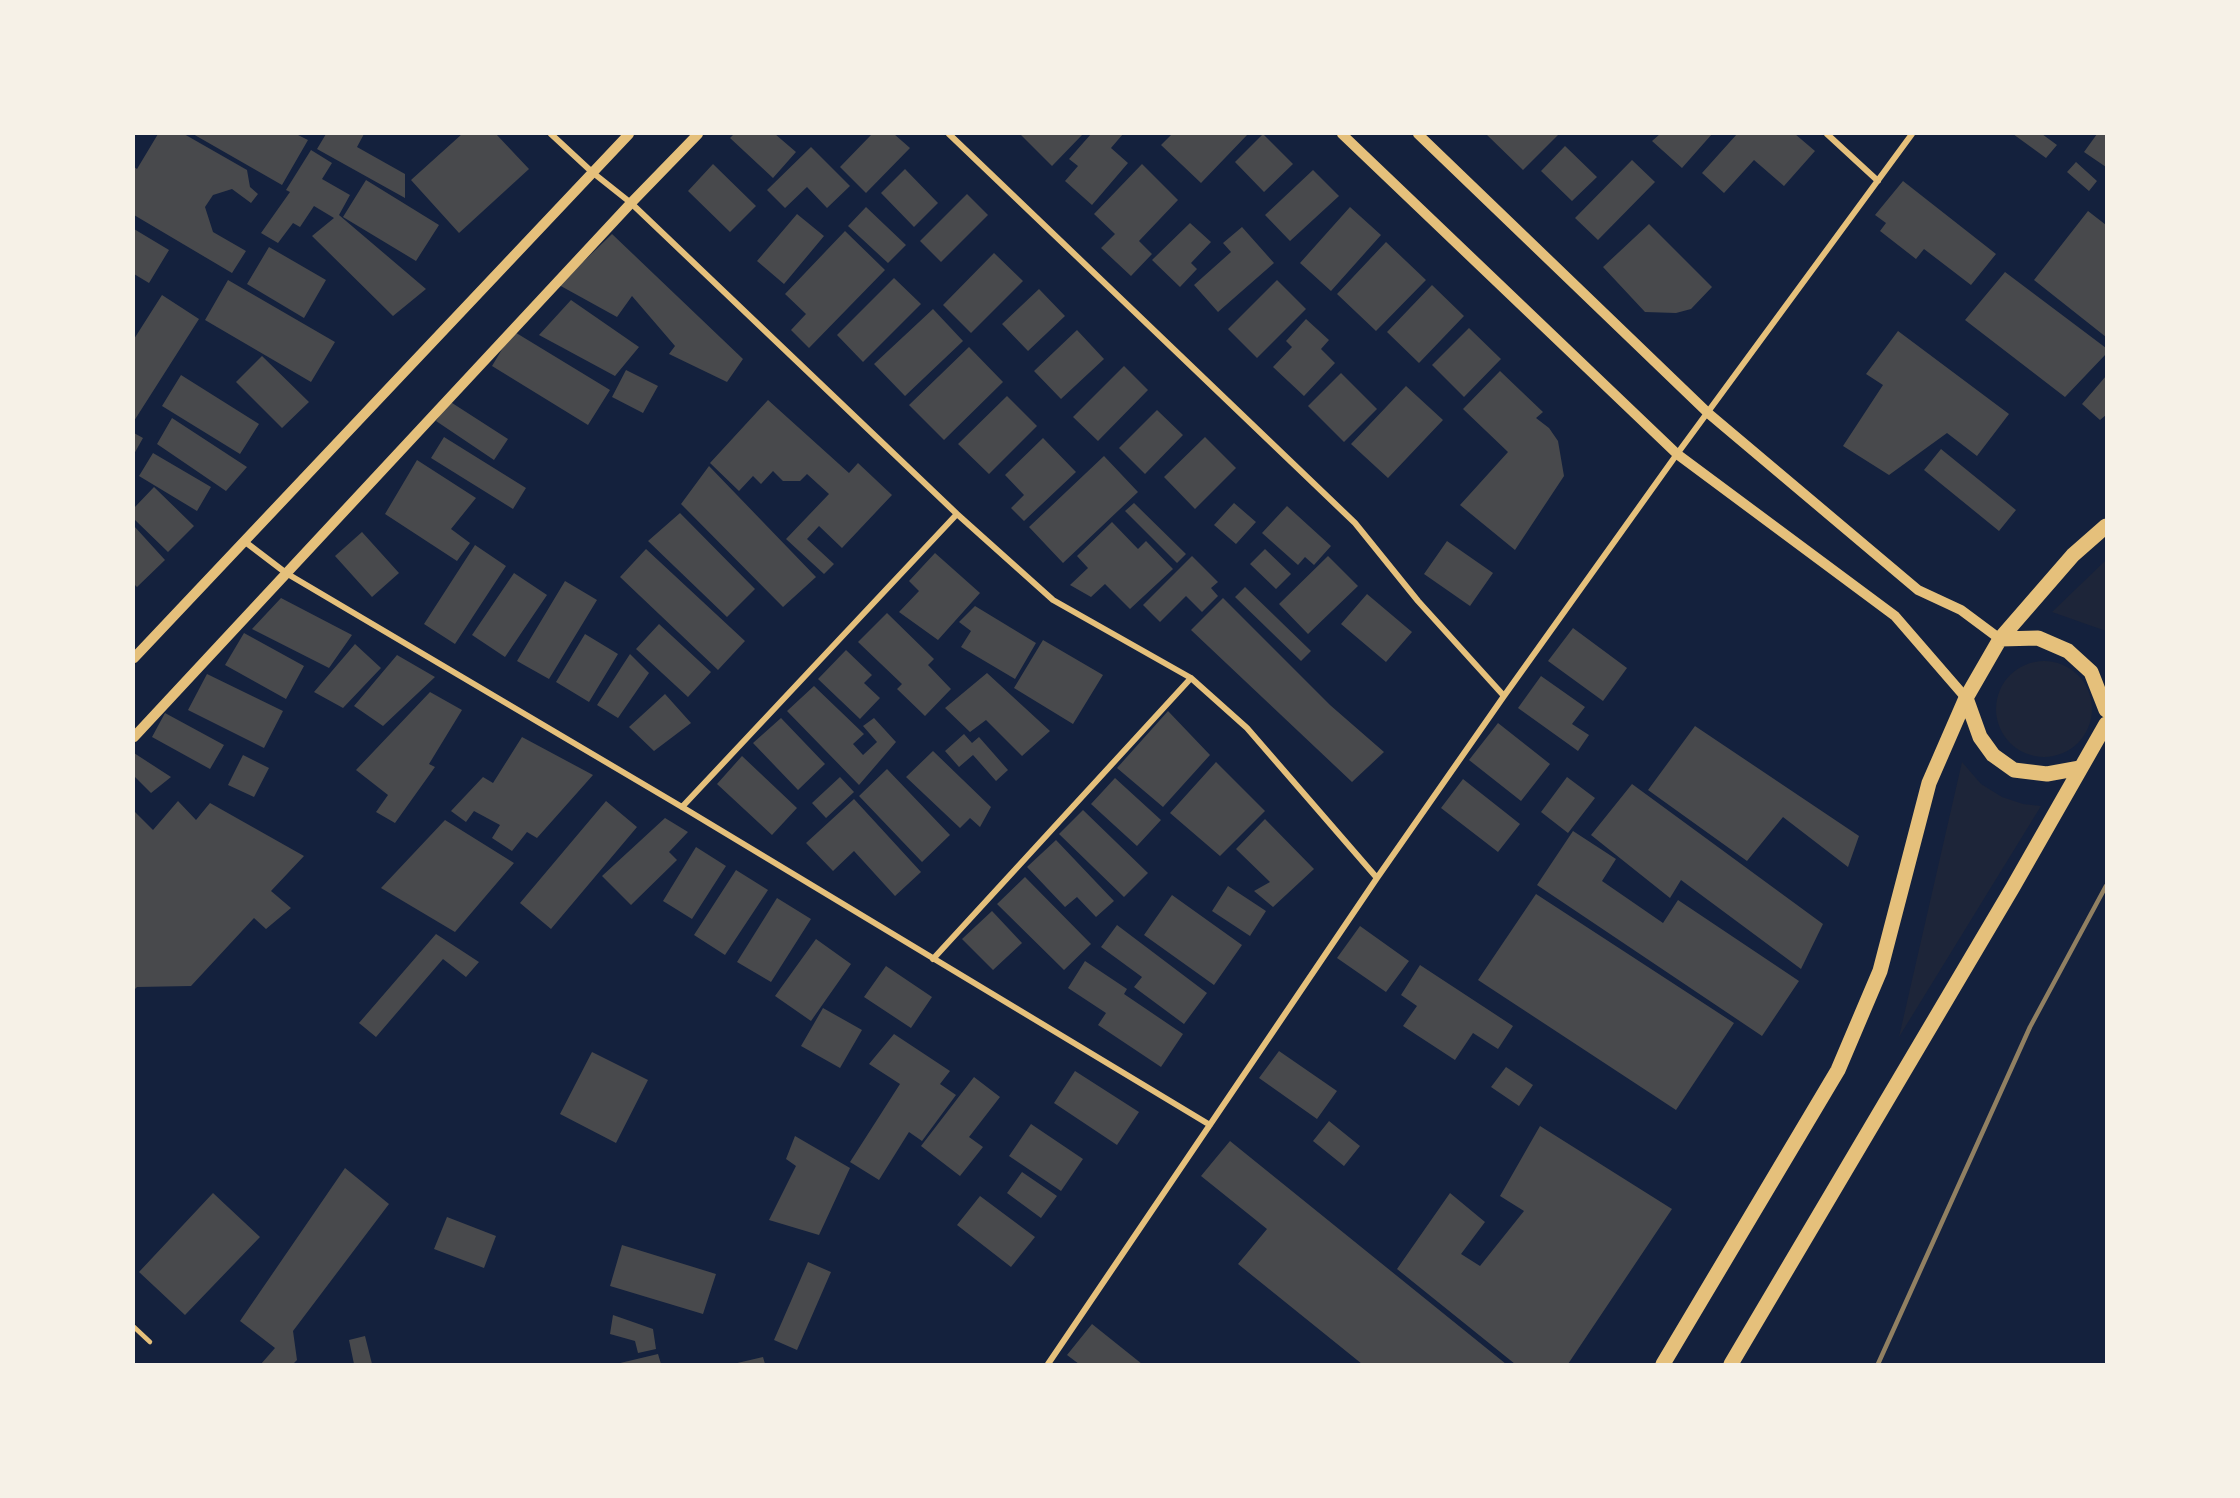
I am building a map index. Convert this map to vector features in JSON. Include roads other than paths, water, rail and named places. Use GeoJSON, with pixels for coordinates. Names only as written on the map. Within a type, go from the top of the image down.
{"type":"FeatureCollection","features":[{"type":"Feature","properties":{"kind":"main road"},"geometry":{"type":"LineString","coordinates":[[1664,1365],[1838,1070],[1880,972],[1929,783],[1966,698],[2000,639],[2073,555],[2106,526]]}},
{"type":"Feature","properties":{"kind":"main road"},"geometry":{"type":"LineString","coordinates":[[2000,639],[2038,638],[2068,651],[2091,672],[2106,710]]}},
{"type":"Feature","properties":{"kind":"main road"},"geometry":{"type":"LineString","coordinates":[[1966,698],[1980,737],[1993,755],[2014,770],[2048,774],[2080,768]]}},
{"type":"Feature","properties":{"kind":"main road"},"geometry":{"type":"LineString","coordinates":[[1731,1365],[2013,887],[2106,724]]}},
{"type":"Feature","properties":{"kind":"street"},"geometry":{"type":"LineString","coordinates":[[551,134],[592,172],[631,203],[957,514],[1053,600],[1191,678],[1247,728],[1377,878]]}},
{"type":"Feature","properties":{"kind":"street"},"geometry":{"type":"LineString","coordinates":[[134,658],[629,134]]}},
{"type":"Feature","properties":{"kind":"street"},"geometry":{"type":"LineString","coordinates":[[134,737],[698,134]]}},
{"type":"Feature","properties":{"kind":"street"},"geometry":{"type":"LineString","coordinates":[[948,134],[1355,523],[1418,601],[1504,696]]}},
{"type":"Feature","properties":{"kind":"street"},"geometry":{"type":"LineString","coordinates":[[1342,134],[1677,454],[1895,616],[1966,698]]}},
{"type":"Feature","properties":{"kind":"street"},"geometry":{"type":"LineString","coordinates":[[1418,134],[1708,413],[1918,591],[1961,610],[2000,639]]}},
{"type":"Feature","properties":{"kind":"street"},"geometry":{"type":"LineString","coordinates":[[1827,134],[1878,181]]}},
{"type":"Feature","properties":{"kind":"street"},"geometry":{"type":"LineString","coordinates":[[1048,1365],[1377,878],[1504,696],[1677,454],[1912,134]]}},
{"type":"Feature","properties":{"kind":"street"},"geometry":{"type":"LineString","coordinates":[[682,807],[957,514]]}},
{"type":"Feature","properties":{"kind":"street"},"geometry":{"type":"LineString","coordinates":[[244,541],[286,573],[682,807],[1210,1125]]}},
{"type":"Feature","properties":{"kind":"street"},"geometry":{"type":"LineString","coordinates":[[933,959],[1191,678]]}},
{"type":"Feature","properties":{"kind":"lane"},"geometry":{"type":"LineString","coordinates":[[134,1327],[150,1342]]}},
{"type":"Feature","properties":{"kind":"railway"},"geometry":{"type":"LineString","coordinates":[[1878,1364],[2030,1027],[2106,886]]}}]}
